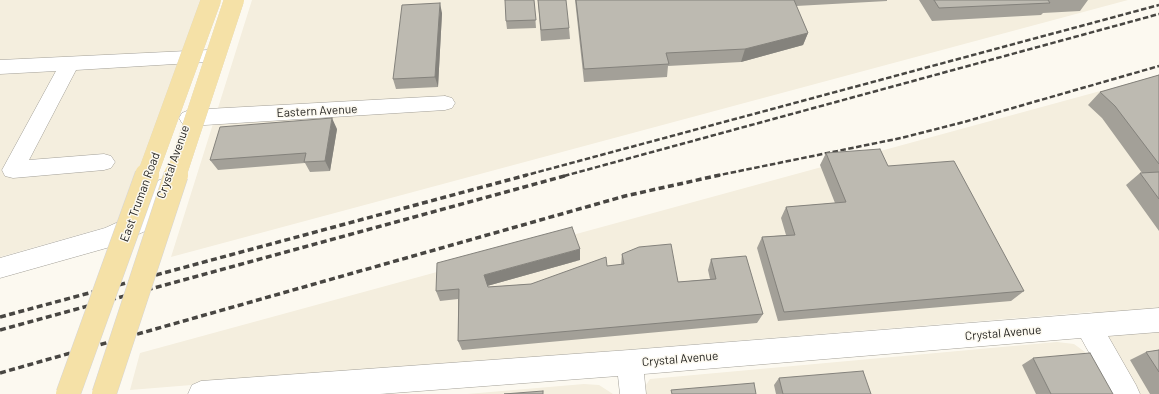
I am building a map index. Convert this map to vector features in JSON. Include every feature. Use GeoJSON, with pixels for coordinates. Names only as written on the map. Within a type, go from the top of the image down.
{"type":"FeatureCollection","features":[{"type":"Feature","properties":{"kind":"main road","name":"East Truman Road"},"geometry":{"type":"LineString","coordinates":[[68,394],[211,0]]}},
{"type":"Feature","properties":{"kind":"main road"},"geometry":{"type":"LineString","coordinates":[[104,394],[234,0]]}},
{"type":"Feature","properties":{"kind":"street","name":"Crystal Avenue"},"geometry":{"type":"LineString","coordinates":[[0,268],[110,237],[144,221],[160,202],[228,0]]}},
{"type":"Feature","properties":{"kind":"street"},"geometry":{"type":"LineString","coordinates":[[0,67],[208,56]]}},
{"type":"Feature","properties":{"kind":"street"},"geometry":{"type":"LineString","coordinates":[[70,64],[13,170],[104,162]]}},
{"type":"Feature","properties":{"kind":"street","name":"Eastern Avenue"},"geometry":{"type":"LineString","coordinates":[[188,118],[445,104]]}},
{"type":"Feature","properties":{"kind":"street","name":"Crystal Avenue"},"geometry":{"type":"LineString","coordinates":[[201,394],[629,363],[1159,320]]}},
{"type":"Feature","properties":{"kind":"street"},"geometry":{"type":"LineString","coordinates":[[1088,326],[1127,394]]}},
{"type":"Feature","properties":{"kind":"street"},"geometry":{"type":"LineString","coordinates":[[629,363],[633,394]]}},
{"type":"Feature","properties":{"kind":"shaded area"},"geometry":{"type":"Polygon","coordinates":[[[0,0],[202,0],[120,223],[0,257],[0,0]]]}},
{"type":"Feature","properties":{"kind":"shaded area"},"geometry":{"type":"Polygon","coordinates":[[[252,0],[1128,0],[171,257],[252,0]]]}},
{"type":"Feature","properties":{"kind":"shaded area"},"geometry":{"type":"Polygon","coordinates":[[[1159,75],[1159,394],[1139,394],[1092,312],[130,390],[140,353],[1159,75]]]}},
{"type":"Feature","properties":{"kind":"shaded area"},"geometry":{"type":"Polygon","coordinates":[[[1057,342],[1074,344],[1085,352],[1109,394],[644,394],[644,388],[650,379],[1057,342]]]}},
{"type":"Feature","properties":{"kind":"shaded area"},"geometry":{"type":"Polygon","coordinates":[[[584,384],[599,385],[613,394],[467,394],[584,384]]]}},
{"type":"Feature","properties":{"kind":"building"},"geometry":{"type":"Polygon","coordinates":[[[505,0],[534,0],[536,20],[506,21],[505,0]]]}},
{"type":"Feature","properties":{"kind":"building"},"geometry":{"type":"Polygon","coordinates":[[[538,0],[566,0],[569,28],[541,30],[538,0]]]}},
{"type":"Feature","properties":{"kind":"building"},"geometry":{"type":"Polygon","coordinates":[[[576,0],[794,0],[808,33],[745,49],[666,53],[669,64],[584,69],[576,0]]]}},
{"type":"Feature","properties":{"kind":"building"},"geometry":{"type":"Polygon","coordinates":[[[934,0],[1048,0],[1050,3],[939,8],[934,0]]]}},
{"type":"Feature","properties":{"kind":"building"},"geometry":{"type":"Polygon","coordinates":[[[440,3],[435,77],[393,79],[402,5],[440,3]]]}},
{"type":"Feature","properties":{"kind":"building"},"geometry":{"type":"Polygon","coordinates":[[[1159,75],[1159,164],[1115,106],[1100,92],[1159,75]]]}},
{"type":"Feature","properties":{"kind":"building"},"geometry":{"type":"Polygon","coordinates":[[[332,118],[325,161],[304,162],[306,153],[210,160],[220,127],[332,118]]]}},
{"type":"Feature","properties":{"kind":"building"},"geometry":{"type":"Polygon","coordinates":[[[880,149],[888,166],[954,161],[1024,291],[784,312],[762,237],[795,235],[786,207],[846,202],[826,153],[880,149]]]}},
{"type":"Feature","properties":{"kind":"building"},"geometry":{"type":"Polygon","coordinates":[[[1159,172],[1159,199],[1140,173],[1159,172]]]}},
{"type":"Feature","properties":{"kind":"building"},"geometry":{"type":"Polygon","coordinates":[[[572,227],[580,249],[484,275],[488,287],[531,284],[606,257],[607,266],[624,264],[622,254],[639,247],[671,244],[678,282],[716,279],[711,259],[746,256],[763,314],[458,341],[459,289],[436,291],[437,263],[572,227]]]}},
{"type":"Feature","properties":{"kind":"building"},"geometry":{"type":"Polygon","coordinates":[[[1159,350],[1159,372],[1146,352],[1159,350]]]}},
{"type":"Feature","properties":{"kind":"building"},"geometry":{"type":"Polygon","coordinates":[[[1090,353],[1113,394],[1051,394],[1033,358],[1090,353]]]}},
{"type":"Feature","properties":{"kind":"building"},"geometry":{"type":"Polygon","coordinates":[[[863,371],[871,394],[783,394],[779,378],[863,371]]]}},
{"type":"Feature","properties":{"kind":"building"},"geometry":{"type":"Polygon","coordinates":[[[754,383],[756,394],[672,394],[671,390],[754,383]]]}},
{"type":"Feature","properties":{"kind":"building"},"geometry":{"type":"Polygon","coordinates":[[[543,391],[543,394],[504,394],[543,391]]]}},
{"type":"Feature","properties":{"kind":"railway"},"geometry":{"type":"LineString","coordinates":[[523,176],[1159,5]]}},
{"type":"Feature","properties":{"kind":"railway"},"geometry":{"type":"LineString","coordinates":[[564,176],[1159,14]]}},
{"type":"Feature","properties":{"kind":"railway"},"geometry":{"type":"LineString","coordinates":[[715,176],[901,138],[964,122],[1159,66]]}},
{"type":"Feature","properties":{"kind":"railway"},"geometry":{"type":"LineString","coordinates":[[0,317],[527,175]]}},
{"type":"Feature","properties":{"kind":"railway"},"geometry":{"type":"LineString","coordinates":[[0,330],[568,175]]}},
{"type":"Feature","properties":{"kind":"railway"},"geometry":{"type":"LineString","coordinates":[[0,373],[625,196],[720,175]]}}]}
